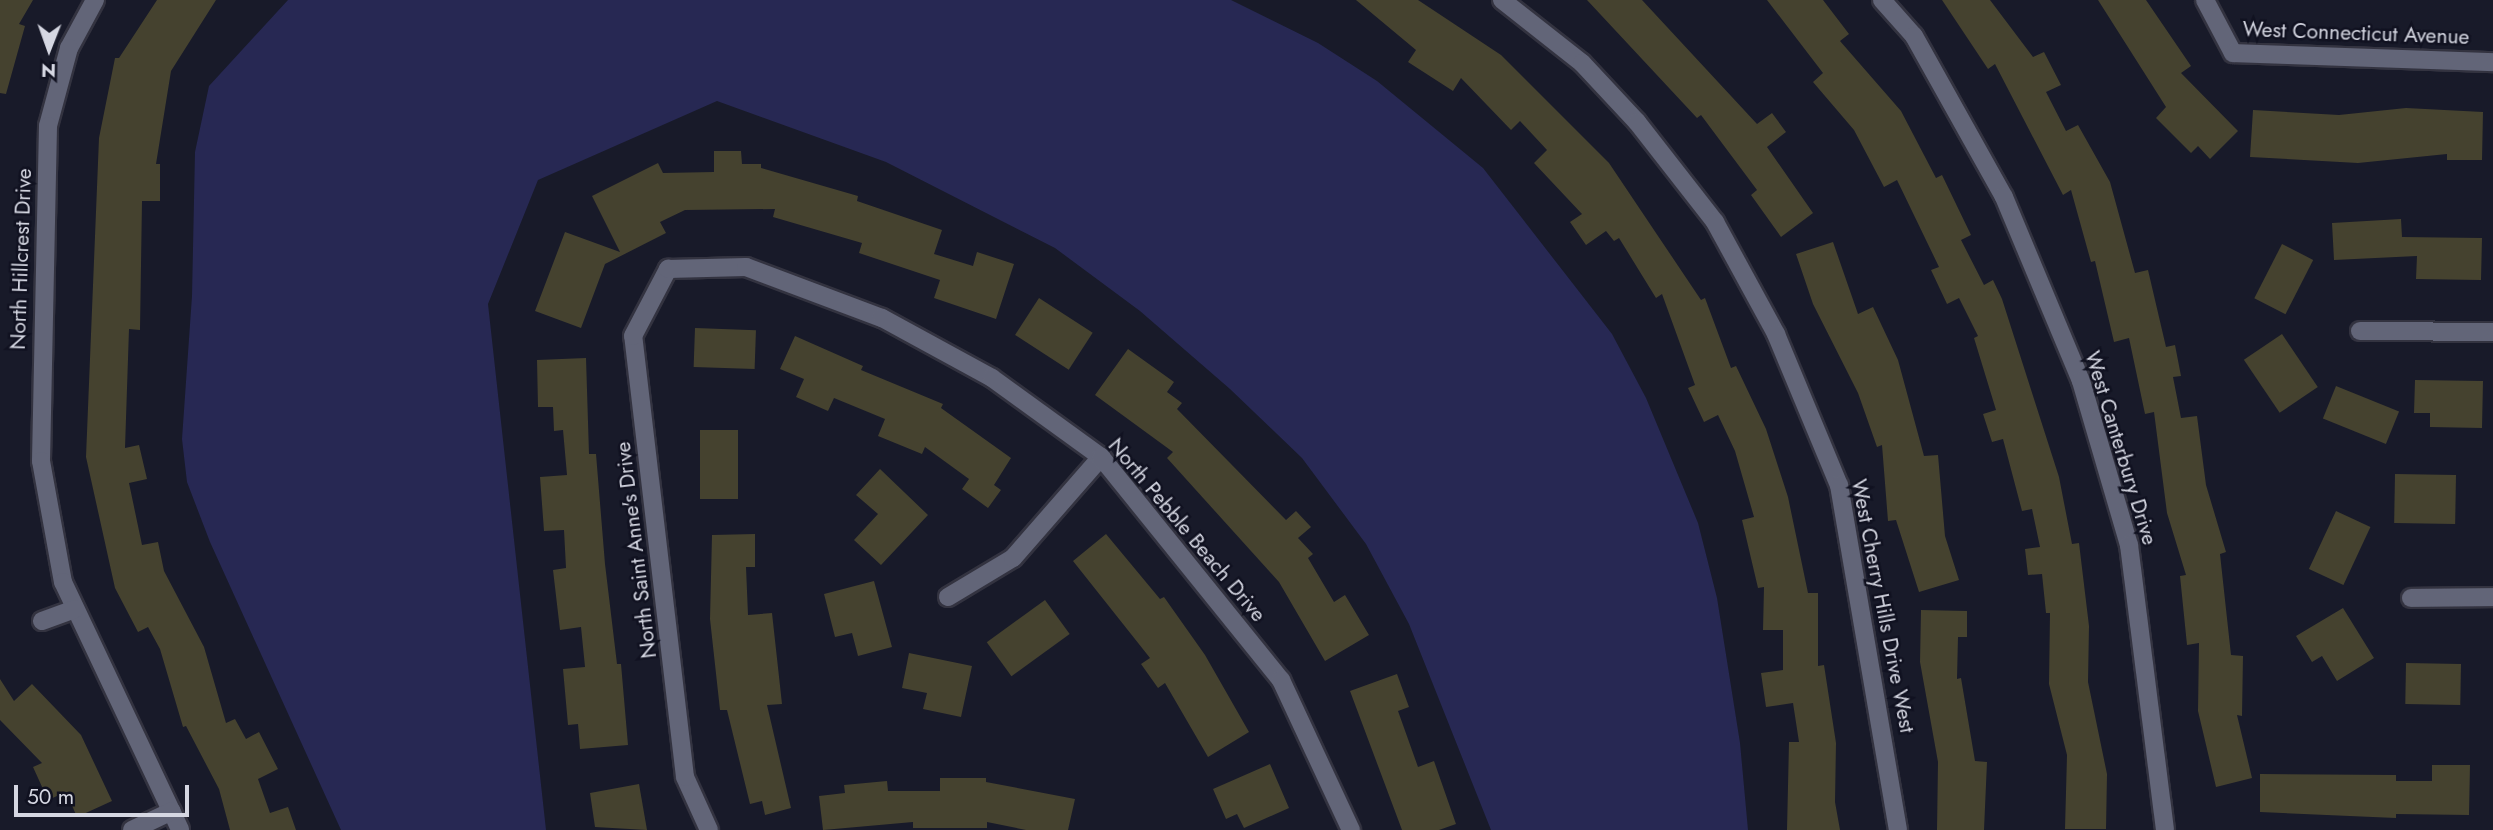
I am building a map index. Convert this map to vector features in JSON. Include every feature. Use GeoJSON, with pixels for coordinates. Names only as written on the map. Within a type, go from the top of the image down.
{"type":"FeatureCollection","features":[{"type":"Feature","properties":{"kind":"street","name":"North Hillcrest Drive"},"geometry":{"type":"LineString","coordinates":[[95,0],[69,48],[48,126],[41,461],[63,582],[180,830]]}},
{"type":"Feature","properties":{"kind":"street","name":"West Cherry Hills Drive West"},"geometry":{"type":"LineString","coordinates":[[1502,0],[1582,63],[1637,122],[1716,222],[1776,334],[1839,485],[1898,830]]}},
{"type":"Feature","properties":{"kind":"street","name":"West Canterbury Drive"},"geometry":{"type":"LineString","coordinates":[[1882,0],[1914,36],[2004,197],[2081,381],[2129,545],[2165,830]]}},
{"type":"Feature","properties":{"kind":"street","name":"West Connecticut Avenue"},"geometry":{"type":"LineString","coordinates":[[2206,0],[2233,53],[2493,62]]}},
{"type":"Feature","properties":{"kind":"street","name":"North Pebble Beach Drive"},"geometry":{"type":"LineString","coordinates":[[668,269],[747,267],[882,318],[992,378],[1101,457],[1282,680],[1351,830]]}},
{"type":"Feature","properties":{"kind":"street","name":"North Saint Anne's Drive"},"geometry":{"type":"LineString","coordinates":[[668,269],[633,335],[685,778],[709,830]]}},
{"type":"Feature","properties":{"kind":"street"},"geometry":{"type":"LineString","coordinates":[[2360,331],[2493,332]]}},
{"type":"Feature","properties":{"kind":"street"},"geometry":{"type":"LineString","coordinates":[[948,597],[1013,558],[1101,457]]}},
{"type":"Feature","properties":{"kind":"street"},"geometry":{"type":"LineString","coordinates":[[2411,598],[2493,597]]}},
{"type":"Feature","properties":{"kind":"street"},"geometry":{"type":"LineString","coordinates":[[42,621],[75,608]]}},
{"type":"Feature","properties":{"kind":"street"},"geometry":{"type":"LineString","coordinates":[[132,830],[172,811]]}},
{"type":"Feature","properties":{"kind":"shaded area"},"geometry":{"type":"Polygon","coordinates":[[[288,0],[1231,0],[1318,43],[1377,81],[1483,168],[1612,334],[1646,398],[1698,523],[1717,598],[1740,743],[1748,830],[1491,830],[1409,624],[1366,544],[1302,458],[1230,389],[1140,311],[1055,248],[886,162],[717,101],[538,180],[488,304],[546,830],[341,830],[210,542],[187,482],[182,439],[192,296],[195,152],[209,86],[288,0]]]}},
{"type":"Feature","properties":{"kind":"building"},"geometry":{"type":"Polygon","coordinates":[[[0,0],[33,0],[19,24],[25,26],[6,94],[0,93],[0,0]]]}},
{"type":"Feature","properties":{"kind":"building"},"geometry":{"type":"Polygon","coordinates":[[[157,0],[216,0],[171,71],[156,164],[160,164],[160,201],[142,201],[140,330],[129,329],[125,448],[139,445],[147,479],[129,483],[142,545],[158,542],[164,571],[204,647],[226,723],[235,719],[246,739],[259,732],[278,769],[258,779],[270,813],[288,807],[296,830],[230,830],[219,789],[186,726],[183,727],[160,649],[148,627],[138,632],[115,588],[86,457],[99,138],[115,58],[119,58],[157,0]]]}},
{"type":"Feature","properties":{"kind":"building"},"geometry":{"type":"Polygon","coordinates":[[[1356,0],[1418,0],[1501,55],[1609,163],[1701,300],[1705,298],[1731,368],[1736,366],[1766,429],[1788,497],[1808,593],[1818,593],[1818,666],[1824,665],[1836,743],[1835,802],[1840,830],[1787,830],[1789,742],[1799,742],[1793,703],[1766,707],[1761,673],[1783,670],[1783,630],[1763,630],[1764,587],[1758,588],[1742,520],[1754,517],[1735,451],[1718,415],[1704,422],[1688,388],[1695,385],[1662,294],[1656,298],[1619,238],[1614,241],[1606,231],[1586,245],[1570,222],[1582,214],[1534,163],[1547,150],[1520,121],[1511,130],[1461,78],[1453,91],[1408,62],[1416,50],[1356,0]]]}},
{"type":"Feature","properties":{"kind":"building"},"geometry":{"type":"Polygon","coordinates":[[[1587,0],[1642,0],[1757,124],[1772,113],[1786,132],[1767,147],[1813,213],[1781,237],[1751,195],[1757,190],[1701,115],[1697,118],[1587,0]]]}},
{"type":"Feature","properties":{"kind":"building"},"geometry":{"type":"Polygon","coordinates":[[[1767,0],[1823,0],[1849,34],[1840,41],[1901,111],[1936,178],[1942,175],[1971,235],[1961,240],[1984,285],[1993,280],[2002,299],[2059,477],[2072,544],[2079,543],[2089,626],[2088,682],[2107,774],[2106,829],[2065,829],[2067,755],[2049,684],[2050,613],[2046,613],[2042,574],[2028,575],[2025,549],[2040,547],[2032,509],[2022,511],[2003,439],[1992,442],[1983,414],[1996,410],[1974,338],[1978,336],[1959,298],[1947,304],[1931,270],[1939,267],[1897,180],[1884,187],[1854,130],[1813,82],[1823,73],[1767,0]]]}},
{"type":"Feature","properties":{"kind":"building"},"geometry":{"type":"Polygon","coordinates":[[[1942,0],[1990,0],[2033,57],[2044,52],[2061,85],[2046,92],[2066,131],[2078,125],[2110,182],[2135,273],[2148,270],[2166,347],[2175,345],[2181,376],[2173,377],[2181,418],[2197,416],[2206,485],[2226,552],[2220,554],[2231,655],[2243,656],[2242,716],[2237,715],[2252,778],[2216,787],[2198,711],[2199,643],[2187,645],[2180,576],[2186,575],[2167,513],[2154,412],[2145,414],[2129,338],[2114,342],[2095,261],[2091,262],[2071,190],[2063,195],[1995,64],[1988,69],[1942,0]]]}},
{"type":"Feature","properties":{"kind":"building"},"geometry":{"type":"Polygon","coordinates":[[[2098,0],[2146,0],[2191,66],[2181,73],[2238,131],[2210,159],[2198,146],[2191,153],[2156,118],[2166,107],[2098,0]]]}},
{"type":"Feature","properties":{"kind":"building"},"geometry":{"type":"Polygon","coordinates":[[[2406,108],[2483,112],[2482,160],[2447,160],[2447,154],[2358,163],[2250,157],[2253,110],[2339,115],[2406,108]]]}},
{"type":"Feature","properties":{"kind":"building"},"geometry":{"type":"Polygon","coordinates":[[[714,151],[741,151],[742,164],[761,164],[761,168],[858,196],[857,201],[942,230],[934,254],[973,266],[977,252],[1014,264],[996,319],[934,298],[940,280],[859,253],[862,243],[773,217],[775,209],[685,210],[660,222],[666,233],[605,264],[581,328],[535,311],[565,232],[620,252],[592,196],[658,163],[663,173],[714,172],[714,151]]]}},
{"type":"Feature","properties":{"kind":"building"},"geometry":{"type":"Polygon","coordinates":[[[2401,219],[2402,237],[2482,238],[2481,280],[2416,279],[2417,256],[2334,260],[2332,223],[2401,219]]]}},
{"type":"Feature","properties":{"kind":"building"},"geometry":{"type":"Polygon","coordinates":[[[1833,242],[1858,314],[1873,307],[1898,360],[1924,456],[1938,455],[1945,536],[1959,580],[1919,592],[1896,520],[1888,521],[1882,445],[1877,447],[1858,393],[1813,304],[1796,254],[1833,242]]]}},
{"type":"Feature","properties":{"kind":"building"},"geometry":{"type":"Polygon","coordinates":[[[2282,244],[2313,260],[2285,314],[2254,298],[2282,244]]]}},
{"type":"Feature","properties":{"kind":"building"},"geometry":{"type":"Polygon","coordinates":[[[1039,298],[1093,333],[1069,370],[1015,335],[1039,298]]]}},
{"type":"Feature","properties":{"kind":"building"},"geometry":{"type":"Polygon","coordinates":[[[695,328],[756,330],[755,369],[694,367],[695,328]]]}},
{"type":"Feature","properties":{"kind":"building"},"geometry":{"type":"Polygon","coordinates":[[[2282,334],[2318,387],[2280,413],[2244,360],[2282,334]]]}},
{"type":"Feature","properties":{"kind":"building"},"geometry":{"type":"Polygon","coordinates":[[[795,336],[863,366],[861,370],[943,404],[941,408],[1011,458],[994,485],[1001,490],[988,508],[962,489],[969,479],[925,447],[922,454],[878,436],[885,419],[834,398],[828,411],[796,397],[804,379],[780,369],[795,336]]]}},
{"type":"Feature","properties":{"kind":"building"},"geometry":{"type":"Polygon","coordinates":[[[1128,349],[1174,382],[1167,392],[1182,403],[1177,409],[1286,520],[1296,511],[1311,527],[1298,538],[1313,554],[1308,558],[1334,602],[1345,595],[1369,635],[1325,661],[1279,582],[1167,458],[1173,452],[1095,395],[1128,349]]]}},
{"type":"Feature","properties":{"kind":"building"},"geometry":{"type":"Polygon","coordinates":[[[586,358],[589,454],[596,454],[605,564],[617,664],[621,664],[628,745],[580,749],[578,724],[568,725],[563,669],[585,667],[581,627],[560,630],[553,570],[566,568],[564,530],[544,531],[540,477],[567,475],[563,430],[554,431],[553,407],[538,407],[537,360],[586,358]]]}},
{"type":"Feature","properties":{"kind":"building"},"geometry":{"type":"Polygon","coordinates":[[[2415,380],[2483,381],[2482,428],[2430,427],[2430,413],[2414,413],[2415,380]]]}},
{"type":"Feature","properties":{"kind":"building"},"geometry":{"type":"Polygon","coordinates":[[[2336,386],[2399,411],[2386,444],[2323,418],[2336,386]]]}},
{"type":"Feature","properties":{"kind":"building"},"geometry":{"type":"Polygon","coordinates":[[[700,430],[738,430],[738,499],[700,499],[700,430]]]}},
{"type":"Feature","properties":{"kind":"building"},"geometry":{"type":"Polygon","coordinates":[[[880,469],[928,515],[881,565],[854,540],[878,514],[856,495],[880,469]]]}},
{"type":"Feature","properties":{"kind":"building"},"geometry":{"type":"Polygon","coordinates":[[[2395,474],[2456,475],[2455,524],[2394,523],[2395,474]]]}},
{"type":"Feature","properties":{"kind":"building"},"geometry":{"type":"Polygon","coordinates":[[[2336,511],[2370,527],[2343,585],[2309,569],[2336,511]]]}},
{"type":"Feature","properties":{"kind":"building"},"geometry":{"type":"Polygon","coordinates":[[[755,534],[755,567],[746,567],[748,615],[772,613],[782,704],[767,705],[791,808],[765,815],[762,801],[750,804],[727,710],[720,710],[710,619],[712,535],[755,534]]]}},
{"type":"Feature","properties":{"kind":"building"},"geometry":{"type":"Polygon","coordinates":[[[1106,534],[1160,599],[1164,597],[1205,655],[1249,732],[1208,757],[1165,683],[1158,688],[1141,664],[1150,658],[1073,561],[1106,534]]]}},
{"type":"Feature","properties":{"kind":"building"},"geometry":{"type":"Polygon","coordinates":[[[874,581],[892,647],[858,656],[852,633],[835,637],[824,594],[874,581]]]}},
{"type":"Feature","properties":{"kind":"building"},"geometry":{"type":"Polygon","coordinates":[[[1045,600],[1070,634],[1011,676],[987,642],[1045,600]]]}},
{"type":"Feature","properties":{"kind":"building"},"geometry":{"type":"Polygon","coordinates":[[[2343,608],[2374,658],[2337,681],[2322,656],[2312,662],[2296,636],[2343,608]]]}},
{"type":"Feature","properties":{"kind":"building"},"geometry":{"type":"Polygon","coordinates":[[[1921,610],[1967,611],[1967,637],[1958,637],[1957,679],[1961,678],[1975,761],[1987,762],[1984,830],[1937,830],[1938,762],[1920,662],[1921,610]]]}},
{"type":"Feature","properties":{"kind":"building"},"geometry":{"type":"Polygon","coordinates":[[[909,653],[972,666],[961,717],[923,709],[927,693],[902,688],[909,653]]]}},
{"type":"Feature","properties":{"kind":"building"},"geometry":{"type":"Polygon","coordinates":[[[2406,663],[2461,664],[2460,705],[2405,704],[2406,663]]]}},
{"type":"Feature","properties":{"kind":"building"},"geometry":{"type":"Polygon","coordinates":[[[1397,674],[1409,707],[1398,711],[1418,767],[1434,761],[1456,824],[1439,830],[1402,830],[1350,691],[1397,674]]]}},
{"type":"Feature","properties":{"kind":"building"},"geometry":{"type":"Polygon","coordinates":[[[0,679],[14,701],[32,684],[81,735],[112,801],[77,817],[66,792],[48,800],[33,767],[42,763],[0,720],[0,679]]]}},
{"type":"Feature","properties":{"kind":"building"},"geometry":{"type":"Polygon","coordinates":[[[1270,764],[1289,808],[1244,828],[1237,814],[1226,819],[1213,789],[1270,764]]]}},
{"type":"Feature","properties":{"kind":"building"},"geometry":{"type":"Polygon","coordinates":[[[2432,765],[2470,765],[2469,815],[2396,814],[2396,818],[2260,812],[2260,774],[2396,775],[2396,781],[2432,781],[2432,765]]]}},
{"type":"Feature","properties":{"kind":"building"},"geometry":{"type":"Polygon","coordinates":[[[940,778],[986,778],[986,782],[1075,799],[1068,830],[1026,830],[987,822],[987,828],[913,828],[913,822],[823,830],[819,796],[845,793],[844,785],[887,781],[888,791],[940,791],[940,778]]]}},
{"type":"Feature","properties":{"kind":"building"},"geometry":{"type":"Polygon","coordinates":[[[639,784],[647,830],[595,827],[590,793],[639,784]]]}}]}
